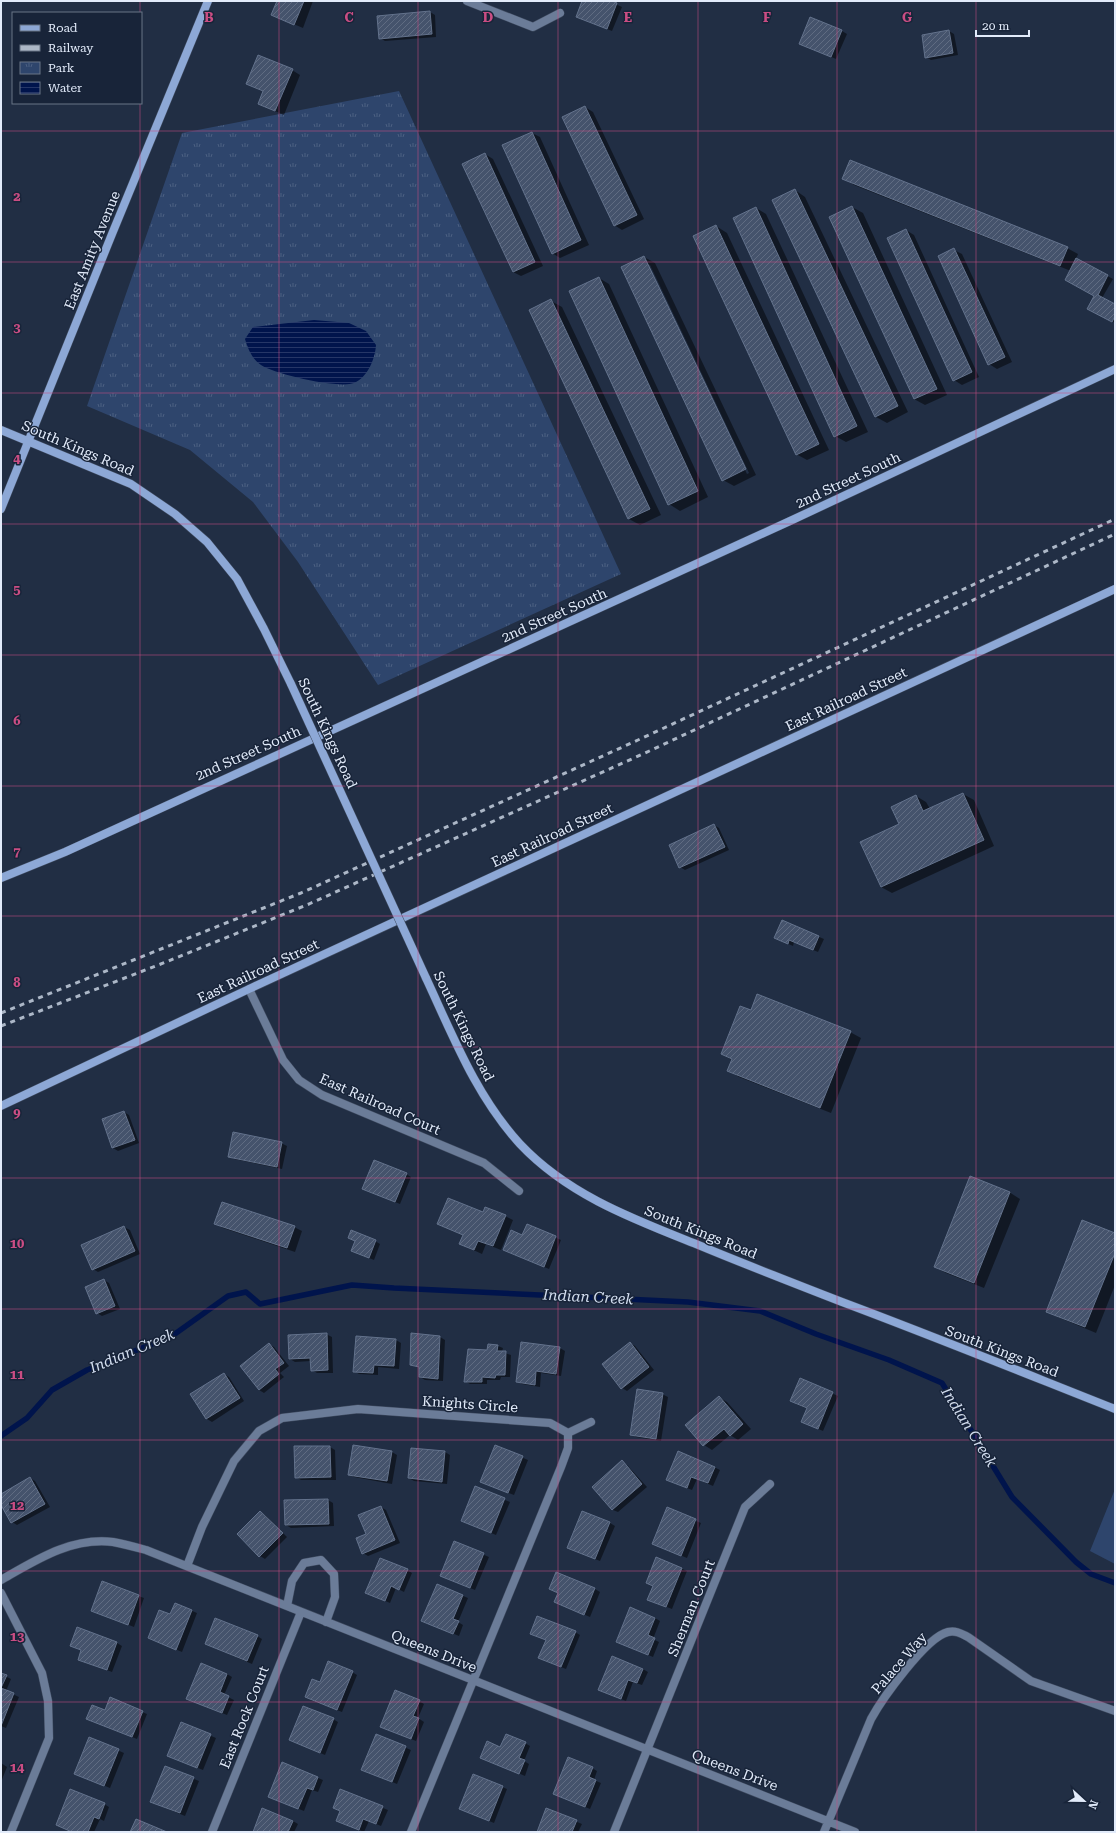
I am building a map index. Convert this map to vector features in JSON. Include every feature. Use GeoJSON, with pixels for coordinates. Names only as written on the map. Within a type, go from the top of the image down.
{"type":"FeatureCollection","features":[{"type":"Feature","properties":{"kind":"street","name":"East Amity Avenue"},"geometry":{"type":"LineString","coordinates":[[1,509],[208,1]]}},
{"type":"Feature","properties":{"kind":"street"},"geometry":{"type":"LineString","coordinates":[[467,1],[533,27],[560,13]]}},
{"type":"Feature","properties":{"kind":"street","name":"2nd Street South"},"geometry":{"type":"LineString","coordinates":[[1,878],[65,852],[630,595],[1115,369]]}},
{"type":"Feature","properties":{"kind":"street","name":"South Kings Road"},"geometry":{"type":"LineString","coordinates":[[1,430],[131,484],[175,514],[207,542],[237,579],[291,684],[466,1066],[492,1110],[521,1145],[560,1179],[600,1204],[787,1281],[1115,1409]]}},
{"type":"Feature","properties":{"kind":"street","name":"East Railroad Street"},"geometry":{"type":"LineString","coordinates":[[1,1106],[249,989],[1115,589]]}},
{"type":"Feature","properties":{"kind":"street","name":"East Railroad Court"},"geometry":{"type":"LineString","coordinates":[[249,989],[283,1060],[299,1080],[322,1095],[484,1163],[519,1191]]}},
{"type":"Feature","properties":{"kind":"street","name":"Knights Circle"},"geometry":{"type":"LineString","coordinates":[[187,1566],[202,1527],[234,1461],[259,1431],[282,1418],[358,1409],[550,1423],[568,1434]]}},
{"type":"Feature","properties":{"kind":"street"},"geometry":{"type":"LineString","coordinates":[[411,1832],[561,1467],[568,1448],[568,1434],[591,1422]]}},
{"type":"Feature","properties":{"kind":"street","name":"Sherman Court"},"geometry":{"type":"LineString","coordinates":[[614,1832],[745,1507],[770,1484]]}},
{"type":"Feature","properties":{"kind":"street","name":"Queens Drive"},"geometry":{"type":"LineString","coordinates":[[1,1580],[48,1553],[82,1543],[112,1542],[146,1550],[855,1832]]}},
{"type":"Feature","properties":{"kind":"street"},"geometry":{"type":"LineString","coordinates":[[287,1606],[292,1582],[304,1563],[321,1560],[334,1574],[335,1598],[326,1622]]}},
{"type":"Feature","properties":{"kind":"street"},"geometry":{"type":"LineString","coordinates":[[1,1593],[42,1673],[48,1701],[49,1738],[11,1832]]}},
{"type":"Feature","properties":{"kind":"street","name":"East Rock Court"},"geometry":{"type":"LineString","coordinates":[[212,1832],[301,1612]]}},
{"type":"Feature","properties":{"kind":"street","name":"Palace Way"},"geometry":{"type":"LineString","coordinates":[[824,1832],[871,1719],[881,1702],[892,1686],[927,1646],[947,1632],[958,1632],[968,1637],[1031,1681],[1115,1711]]}},
{"type":"Feature","properties":{"kind":"green space"},"geometry":{"type":"Polygon","coordinates":[[[399,91],[621,574],[378,685],[298,562],[253,502],[190,450],[87,406],[182,133],[399,91]]]}},
{"type":"Feature","properties":{"kind":"green space"},"geometry":{"type":"Polygon","coordinates":[[[1115,1489],[1115,1564],[1090,1551],[1115,1489]]]}},
{"type":"Feature","properties":{"kind":"water"},"geometry":{"type":"Polygon","coordinates":[[[314,320],[349,323],[366,331],[376,345],[370,367],[359,380],[354,383],[335,384],[292,376],[268,369],[261,365],[255,360],[249,350],[245,339],[253,327],[314,320]]]}},
{"type":"Feature","properties":{"kind":"building"},"geometry":{"type":"Polygon","coordinates":[[[277,1],[304,1],[294,25],[271,15],[277,1]]]}},
{"type":"Feature","properties":{"kind":"building"},"geometry":{"type":"Polygon","coordinates":[[[582,1],[612,1],[617,3],[607,29],[576,17],[582,1]]]}},
{"type":"Feature","properties":{"kind":"building"},"geometry":{"type":"Polygon","coordinates":[[[430,11],[432,34],[379,39],[377,16],[430,11]]]}},
{"type":"Feature","properties":{"kind":"building"},"geometry":{"type":"Polygon","coordinates":[[[810,17],[842,30],[831,57],[799,44],[810,17]]]}},
{"type":"Feature","properties":{"kind":"building"},"geometry":{"type":"Polygon","coordinates":[[[949,30],[953,53],[925,58],[922,35],[949,30]]]}},
{"type":"Feature","properties":{"kind":"building"},"geometry":{"type":"Polygon","coordinates":[[[258,55],[293,69],[275,111],[258,104],[263,91],[246,84],[258,55]]]}},
{"type":"Feature","properties":{"kind":"building"},"geometry":{"type":"Polygon","coordinates":[[[585,106],[637,215],[614,226],[562,117],[585,106]]]}},
{"type":"Feature","properties":{"kind":"building"},"geometry":{"type":"Polygon","coordinates":[[[532,132],[581,240],[552,254],[502,145],[532,132]]]}},
{"type":"Feature","properties":{"kind":"building"},"geometry":{"type":"Polygon","coordinates":[[[485,153],[535,262],[513,272],[462,164],[485,153]]]}},
{"type":"Feature","properties":{"kind":"building"},"geometry":{"type":"Polygon","coordinates":[[[850,160],[1068,247],[1060,266],[842,179],[850,160]]]}},
{"type":"Feature","properties":{"kind":"building"},"geometry":{"type":"Polygon","coordinates":[[[795,189],[898,406],[875,417],[772,200],[795,189]]]}},
{"type":"Feature","properties":{"kind":"building"},"geometry":{"type":"Polygon","coordinates":[[[852,206],[937,389],[914,399],[829,217],[852,206]]]}},
{"type":"Feature","properties":{"kind":"building"},"geometry":{"type":"Polygon","coordinates":[[[756,207],[857,426],[834,437],[733,218],[756,207]]]}},
{"type":"Feature","properties":{"kind":"building"},"geometry":{"type":"Polygon","coordinates":[[[716,225],[819,444],[796,455],[693,236],[716,225]]]}},
{"type":"Feature","properties":{"kind":"building"},"geometry":{"type":"Polygon","coordinates":[[[906,229],[972,372],[953,381],[887,238],[906,229]]]}},
{"type":"Feature","properties":{"kind":"building"},"geometry":{"type":"Polygon","coordinates":[[[954,248],[1005,357],[988,365],[938,256],[954,248]]]}},
{"type":"Feature","properties":{"kind":"building"},"geometry":{"type":"Polygon","coordinates":[[[644,256],[746,469],[722,481],[621,267],[644,256]]]}},
{"type":"Feature","properties":{"kind":"building"},"geometry":{"type":"Polygon","coordinates":[[[1076,258],[1108,275],[1098,295],[1115,304],[1115,316],[1112,322],[1087,309],[1094,296],[1065,280],[1076,258]]]}},
{"type":"Feature","properties":{"kind":"building"},"geometry":{"type":"Polygon","coordinates":[[[599,277],[698,491],[668,505],[569,291],[599,277]]]}},
{"type":"Feature","properties":{"kind":"building"},"geometry":{"type":"Polygon","coordinates":[[[551,299],[650,509],[628,519],[529,310],[551,299]]]}},
{"type":"Feature","properties":{"kind":"building"},"geometry":{"type":"Polygon","coordinates":[[[963,793],[984,840],[881,887],[860,842],[899,824],[891,807],[916,795],[923,811],[963,793]]]}},
{"type":"Feature","properties":{"kind":"building"},"geometry":{"type":"Polygon","coordinates":[[[714,824],[725,847],[679,868],[669,845],[714,824]]]}},
{"type":"Feature","properties":{"kind":"building"},"geometry":{"type":"Polygon","coordinates":[[[782,920],[819,936],[813,950],[789,940],[788,944],[774,938],[782,920]]]}},
{"type":"Feature","properties":{"kind":"building"},"geometry":{"type":"Polygon","coordinates":[[[757,994],[851,1031],[820,1108],[727,1071],[732,1059],[721,1054],[740,1006],[751,1010],[757,994]]]}},
{"type":"Feature","properties":{"kind":"building"},"geometry":{"type":"Polygon","coordinates":[[[124,1111],[135,1140],[112,1148],[102,1119],[124,1111]]]}},
{"type":"Feature","properties":{"kind":"building"},"geometry":{"type":"Polygon","coordinates":[[[233,1132],[282,1142],[277,1167],[228,1157],[233,1132]]]}},
{"type":"Feature","properties":{"kind":"building"},"geometry":{"type":"Polygon","coordinates":[[[374,1160],[407,1173],[395,1202],[362,1189],[374,1160]]]}},
{"type":"Feature","properties":{"kind":"building"},"geometry":{"type":"Polygon","coordinates":[[[970,1176],[1010,1192],[974,1283],[934,1267],[970,1176]]]}},
{"type":"Feature","properties":{"kind":"building"},"geometry":{"type":"Polygon","coordinates":[[[448,1198],[483,1212],[485,1207],[506,1215],[493,1246],[478,1241],[474,1250],[459,1244],[463,1235],[437,1224],[448,1198]]]}},
{"type":"Feature","properties":{"kind":"building"},"geometry":{"type":"Polygon","coordinates":[[[222,1202],[295,1226],[287,1248],[214,1224],[222,1202]]]}},
{"type":"Feature","properties":{"kind":"building"},"geometry":{"type":"Polygon","coordinates":[[[1082,1220],[1115,1233],[1115,1253],[1085,1327],[1046,1312],[1082,1220]]]}},
{"type":"Feature","properties":{"kind":"building"},"geometry":{"type":"Polygon","coordinates":[[[527,1224],[556,1236],[544,1267],[503,1250],[511,1230],[522,1235],[527,1224]]]}},
{"type":"Feature","properties":{"kind":"building"},"geometry":{"type":"Polygon","coordinates":[[[124,1226],[135,1251],[92,1270],[81,1245],[124,1226]]]}},
{"type":"Feature","properties":{"kind":"building"},"geometry":{"type":"Polygon","coordinates":[[[351,1230],[376,1240],[369,1258],[351,1251],[355,1241],[348,1238],[351,1230]]]}},
{"type":"Feature","properties":{"kind":"building"},"geometry":{"type":"Polygon","coordinates":[[[104,1279],[115,1306],[96,1314],[85,1287],[104,1279]]]}},
{"type":"Feature","properties":{"kind":"building"},"geometry":{"type":"Polygon","coordinates":[[[327,1333],[328,1370],[311,1371],[310,1358],[289,1359],[288,1335],[327,1333]]]}},
{"type":"Feature","properties":{"kind":"building"},"geometry":{"type":"Polygon","coordinates":[[[411,1333],[440,1336],[438,1379],[419,1377],[419,1367],[410,1365],[411,1333]]]}},
{"type":"Feature","properties":{"kind":"building"},"geometry":{"type":"Polygon","coordinates":[[[356,1336],[396,1339],[394,1366],[374,1365],[373,1373],[353,1372],[356,1336]]]}},
{"type":"Feature","properties":{"kind":"building"},"geometry":{"type":"Polygon","coordinates":[[[521,1342],[560,1347],[556,1374],[536,1371],[535,1385],[516,1382],[521,1342]]]}},
{"type":"Feature","properties":{"kind":"building"},"geometry":{"type":"Polygon","coordinates":[[[630,1342],[649,1367],[621,1389],[602,1364],[630,1342]]]}},
{"type":"Feature","properties":{"kind":"building"},"geometry":{"type":"Polygon","coordinates":[[[269,1343],[284,1363],[275,1369],[279,1374],[259,1390],[240,1366],[269,1343]]]}},
{"type":"Feature","properties":{"kind":"building"},"geometry":{"type":"Polygon","coordinates":[[[488,1344],[498,1345],[497,1351],[506,1351],[505,1375],[496,1375],[495,1378],[482,1377],[482,1382],[464,1382],[468,1349],[487,1350],[488,1344]]]}},
{"type":"Feature","properties":{"kind":"building"},"geometry":{"type":"Polygon","coordinates":[[[224,1373],[240,1398],[206,1419],[190,1394],[224,1373]]]}},
{"type":"Feature","properties":{"kind":"building"},"geometry":{"type":"Polygon","coordinates":[[[800,1378],[833,1392],[818,1429],[801,1422],[807,1408],[790,1401],[800,1378]]]}},
{"type":"Feature","properties":{"kind":"building"},"geometry":{"type":"Polygon","coordinates":[[[637,1389],[663,1393],[656,1439],[630,1435],[637,1389]]]}},
{"type":"Feature","properties":{"kind":"building"},"geometry":{"type":"Polygon","coordinates":[[[719,1396],[743,1424],[730,1436],[724,1429],[703,1446],[685,1425],[719,1396]]]}},
{"type":"Feature","properties":{"kind":"building"},"geometry":{"type":"Polygon","coordinates":[[[353,1445],[392,1451],[387,1481],[348,1475],[353,1445]]]}},
{"type":"Feature","properties":{"kind":"building"},"geometry":{"type":"Polygon","coordinates":[[[495,1445],[523,1456],[508,1493],[480,1482],[495,1445]]]}},
{"type":"Feature","properties":{"kind":"building"},"geometry":{"type":"Polygon","coordinates":[[[294,1446],[330,1446],[331,1477],[295,1478],[294,1446]]]}},
{"type":"Feature","properties":{"kind":"building"},"geometry":{"type":"Polygon","coordinates":[[[411,1448],[445,1451],[442,1482],[408,1478],[411,1448]]]}},
{"type":"Feature","properties":{"kind":"building"},"geometry":{"type":"Polygon","coordinates":[[[678,1451],[715,1467],[708,1483],[691,1477],[687,1488],[666,1480],[678,1451]]]}},
{"type":"Feature","properties":{"kind":"building"},"geometry":{"type":"Polygon","coordinates":[[[622,1460],[642,1484],[612,1510],[592,1487],[622,1460]]]}},
{"type":"Feature","properties":{"kind":"building"},"geometry":{"type":"Polygon","coordinates":[[[30,1477],[45,1504],[11,1523],[1,1505],[1,1494],[30,1477]]]}},
{"type":"Feature","properties":{"kind":"building"},"geometry":{"type":"Polygon","coordinates":[[[475,1486],[505,1498],[491,1533],[461,1521],[475,1486]]]}},
{"type":"Feature","properties":{"kind":"building"},"geometry":{"type":"Polygon","coordinates":[[[328,1499],[329,1524],[285,1525],[284,1500],[328,1499]]]}},
{"type":"Feature","properties":{"kind":"building"},"geometry":{"type":"Polygon","coordinates":[[[381,1506],[395,1540],[362,1554],[356,1538],[366,1534],[358,1515],[381,1506]]]}},
{"type":"Feature","properties":{"kind":"building"},"geometry":{"type":"Polygon","coordinates":[[[667,1507],[696,1519],[681,1556],[652,1544],[667,1507]]]}},
{"type":"Feature","properties":{"kind":"building"},"geometry":{"type":"Polygon","coordinates":[[[260,1511],[283,1533],[259,1557],[237,1534],[260,1511]]]}},
{"type":"Feature","properties":{"kind":"building"},"geometry":{"type":"Polygon","coordinates":[[[582,1511],[610,1522],[595,1559],[567,1548],[582,1511]]]}},
{"type":"Feature","properties":{"kind":"building"},"geometry":{"type":"Polygon","coordinates":[[[454,1541],[484,1553],[470,1588],[440,1576],[454,1541]]]}},
{"type":"Feature","properties":{"kind":"building"},"geometry":{"type":"Polygon","coordinates":[[[656,1557],[682,1568],[666,1607],[647,1600],[653,1586],[646,1583],[656,1557]]]}},
{"type":"Feature","properties":{"kind":"building"},"geometry":{"type":"Polygon","coordinates":[[[380,1558],[408,1569],[399,1590],[391,1586],[385,1601],[365,1593],[380,1558]]]}},
{"type":"Feature","properties":{"kind":"building"},"geometry":{"type":"Polygon","coordinates":[[[556,1572],[595,1588],[584,1615],[554,1602],[558,1593],[549,1589],[556,1572]]]}},
{"type":"Feature","properties":{"kind":"building"},"geometry":{"type":"Polygon","coordinates":[[[102,1581],[139,1595],[128,1625],[91,1611],[102,1581]]]}},
{"type":"Feature","properties":{"kind":"building"},"geometry":{"type":"Polygon","coordinates":[[[437,1584],[463,1595],[453,1619],[459,1621],[453,1634],[421,1621],[437,1584]]]}},
{"type":"Feature","properties":{"kind":"building"},"geometry":{"type":"Polygon","coordinates":[[[175,1603],[192,1610],[176,1650],[148,1638],[159,1610],[170,1614],[175,1603]]]}},
{"type":"Feature","properties":{"kind":"building"},"geometry":{"type":"Polygon","coordinates":[[[630,1607],[655,1618],[648,1635],[655,1638],[648,1655],[616,1642],[630,1607]]]}},
{"type":"Feature","properties":{"kind":"building"},"geometry":{"type":"Polygon","coordinates":[[[537,1616],[576,1631],[561,1667],[538,1658],[546,1640],[530,1634],[537,1616]]]}},
{"type":"Feature","properties":{"kind":"building"},"geometry":{"type":"Polygon","coordinates":[[[215,1618],[258,1635],[247,1661],[205,1644],[215,1618]]]}},
{"type":"Feature","properties":{"kind":"building"},"geometry":{"type":"Polygon","coordinates":[[[77,1627],[117,1642],[107,1670],[78,1660],[81,1650],[70,1646],[77,1627]]]}},
{"type":"Feature","properties":{"kind":"building"},"geometry":{"type":"Polygon","coordinates":[[[612,1656],[643,1669],[637,1683],[628,1680],[621,1699],[598,1690],[612,1656]]]}},
{"type":"Feature","properties":{"kind":"building"},"geometry":{"type":"Polygon","coordinates":[[[328,1661],[353,1671],[337,1710],[305,1697],[312,1679],[320,1682],[328,1661]]]}},
{"type":"Feature","properties":{"kind":"building"},"geometry":{"type":"Polygon","coordinates":[[[201,1663],[227,1674],[220,1692],[229,1696],[222,1713],[186,1699],[201,1663]]]}},
{"type":"Feature","properties":{"kind":"building"},"geometry":{"type":"Polygon","coordinates":[[[1,1673],[7,1675],[1,1688],[1,1673]]]}},
{"type":"Feature","properties":{"kind":"building"},"geometry":{"type":"Polygon","coordinates":[[[1,1688],[14,1693],[1,1726],[1,1688]]]}},
{"type":"Feature","properties":{"kind":"building"},"geometry":{"type":"Polygon","coordinates":[[[395,1690],[420,1700],[413,1716],[419,1718],[411,1739],[380,1727],[395,1690]]]}},
{"type":"Feature","properties":{"kind":"building"},"geometry":{"type":"Polygon","coordinates":[[[110,1697],[143,1711],[132,1737],[86,1719],[92,1705],[105,1710],[110,1697]]]}},
{"type":"Feature","properties":{"kind":"building"},"geometry":{"type":"Polygon","coordinates":[[[303,1706],[334,1718],[320,1753],[289,1740],[303,1706]]]}},
{"type":"Feature","properties":{"kind":"building"},"geometry":{"type":"Polygon","coordinates":[[[181,1722],[211,1734],[197,1768],[167,1756],[181,1722]]]}},
{"type":"Feature","properties":{"kind":"building"},"geometry":{"type":"Polygon","coordinates":[[[376,1734],[406,1746],[392,1782],[361,1770],[376,1734]]]}},
{"type":"Feature","properties":{"kind":"building"},"geometry":{"type":"Polygon","coordinates":[[[506,1734],[526,1742],[519,1758],[525,1760],[519,1774],[480,1758],[487,1741],[500,1747],[506,1734]]]}},
{"type":"Feature","properties":{"kind":"building"},"geometry":{"type":"Polygon","coordinates":[[[89,1737],[119,1749],[104,1786],[74,1774],[89,1737]]]}},
{"type":"Feature","properties":{"kind":"building"},"geometry":{"type":"Polygon","coordinates":[[[568,1757],[593,1767],[589,1777],[596,1780],[585,1807],[553,1794],[568,1757]]]}},
{"type":"Feature","properties":{"kind":"building"},"geometry":{"type":"Polygon","coordinates":[[[282,1762],[318,1777],[313,1790],[307,1788],[298,1809],[268,1797],[282,1762]]]}},
{"type":"Feature","properties":{"kind":"building"},"geometry":{"type":"Polygon","coordinates":[[[165,1766],[194,1777],[180,1813],[150,1802],[165,1766]]]}},
{"type":"Feature","properties":{"kind":"building"},"geometry":{"type":"Polygon","coordinates":[[[473,1774],[503,1786],[489,1821],[459,1809],[473,1774]]]}},
{"type":"Feature","properties":{"kind":"building"},"geometry":{"type":"Polygon","coordinates":[[[70,1789],[105,1803],[99,1819],[94,1817],[88,1832],[72,1832],[56,1825],[70,1789]]]}},
{"type":"Feature","properties":{"kind":"building"},"geometry":{"type":"Polygon","coordinates":[[[340,1789],[383,1806],[376,1824],[363,1819],[359,1830],[336,1821],[340,1811],[333,1808],[340,1789]]]}},
{"type":"Feature","properties":{"kind":"building"},"geometry":{"type":"Polygon","coordinates":[[[262,1808],[293,1821],[288,1832],[253,1832],[262,1808]]]}},
{"type":"Feature","properties":{"kind":"building"},"geometry":{"type":"Polygon","coordinates":[[[546,1808],[577,1820],[572,1832],[537,1832],[546,1808]]]}},
{"type":"Feature","properties":{"kind":"building"},"geometry":{"type":"Polygon","coordinates":[[[136,1819],[167,1832],[130,1832],[136,1819]]]}},
{"type":"Feature","properties":{"kind":"waterway","name":"Indian Creek"},"geometry":{"type":"LineString","coordinates":[[1,1436],[27,1418],[52,1390],[87,1370],[172,1336],[228,1296],[246,1292],[260,1304],[352,1285],[688,1302],[760,1311],[816,1334],[889,1360],[942,1383],[1012,1497],[1076,1562],[1091,1574],[1115,1583]]}},
{"type":"Feature","properties":{"kind":"railway"},"geometry":{"type":"LineString","coordinates":[[1,1013],[301,893],[638,740],[1115,519]]}},
{"type":"Feature","properties":{"kind":"railway"},"geometry":{"type":"LineString","coordinates":[[1,1026],[166,962],[309,904],[645,753],[1115,534]]}}]}
